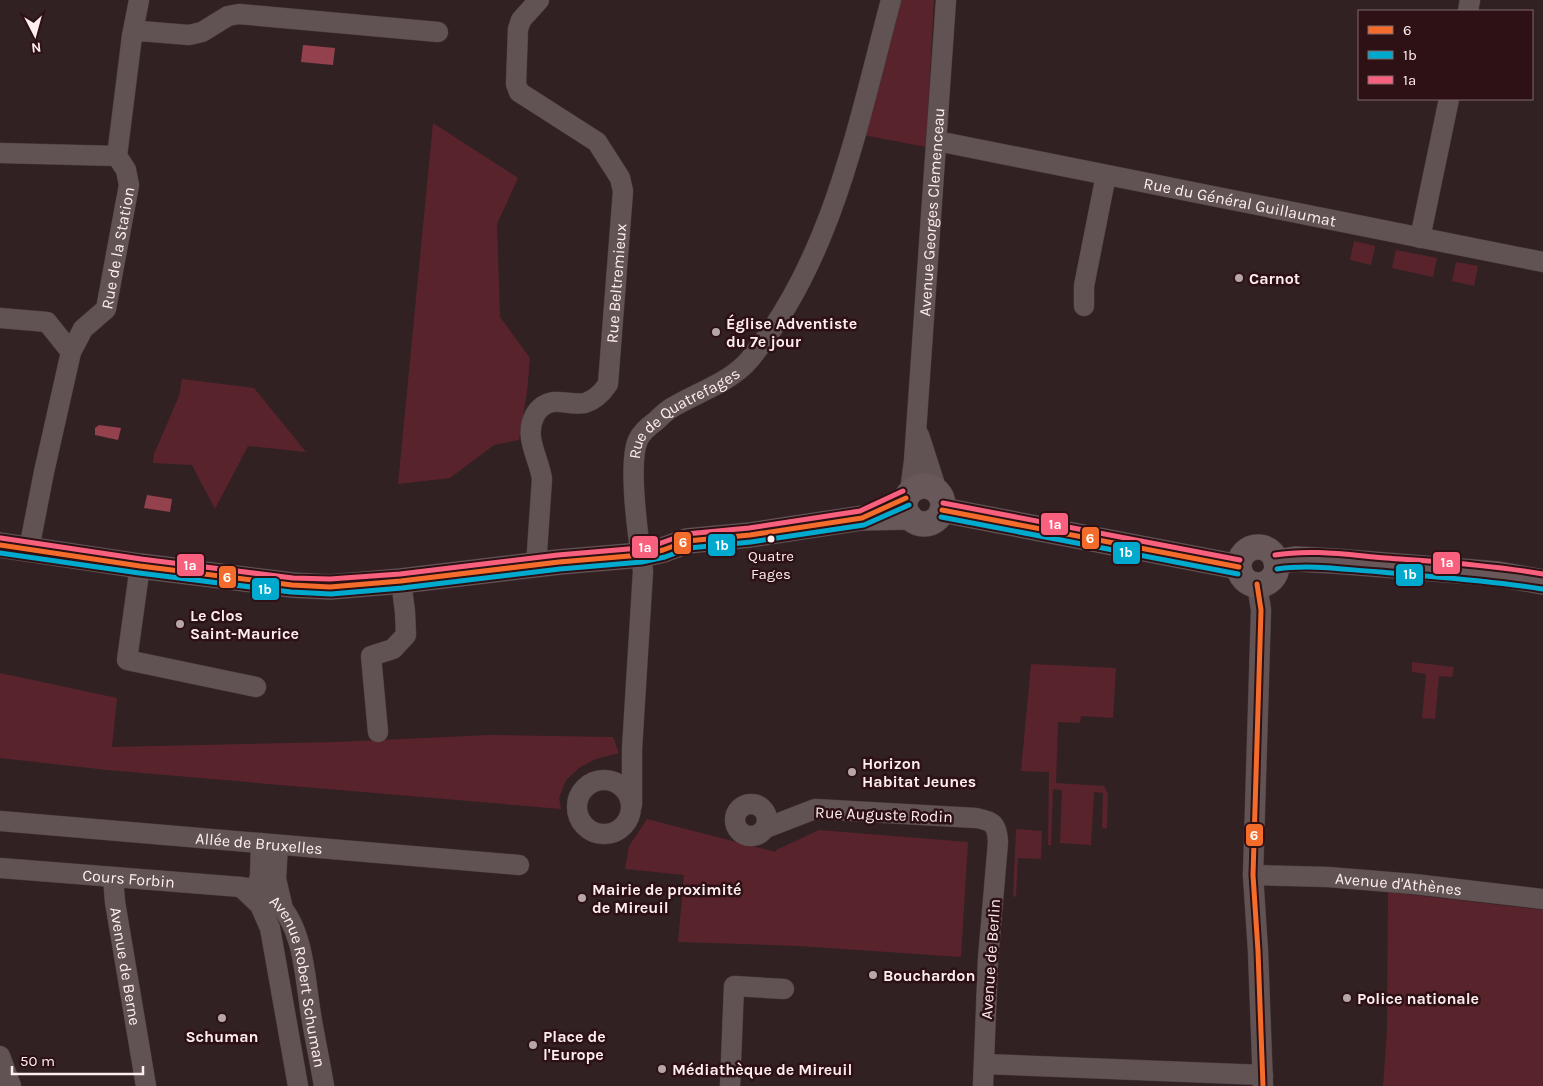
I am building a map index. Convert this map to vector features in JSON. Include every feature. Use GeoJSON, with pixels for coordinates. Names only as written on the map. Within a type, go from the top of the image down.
{"type":"FeatureCollection","features":[{"type":"Feature","properties":{"kind":"main road"},"geometry":{"type":"LineString","coordinates":[[0,545],[140,566],[316,587],[401,581],[642,555],[687,541],[750,535],[862,518],[909,502],[920,486],[926,486],[940,500],[1248,576],[1263,584],[1273,578],[1276,573],[1274,555],[1265,548],[1253,547],[1243,554],[1240,559],[1248,576]]}},
{"type":"Feature","properties":{"kind":"main road"},"geometry":{"type":"LineString","coordinates":[[909,502],[916,522],[927,523],[938,518],[940,500]]}},
{"type":"Feature","properties":{"kind":"main road"},"geometry":{"type":"LineString","coordinates":[[1276,562],[1295,559],[1352,562],[1498,574],[1543,582]]}},
{"type":"Feature","properties":{"kind":"street"},"geometry":{"type":"LineString","coordinates":[[0,153],[117,156],[132,36],[140,0]]}},
{"type":"Feature","properties":{"kind":"street","name":"Rue Beltremieux"},"geometry":{"type":"LineString","coordinates":[[536,566],[542,479],[531,438],[534,415],[541,408],[552,402],[584,403],[594,399],[602,393],[608,384],[623,191],[620,178],[597,142],[519,92],[516,84],[518,29],[521,20],[539,0]]}},
{"type":"Feature","properties":{"kind":"street","name":"Rue de Quatrefages"},"geometry":{"type":"LineString","coordinates":[[632,805],[632,749],[643,571],[639,542],[634,462],[639,438],[650,425],[672,407],[730,376],[746,363],[761,345],[785,309],[818,244],[842,177],[891,0]]}},
{"type":"Feature","properties":{"kind":"street","name":"Avenue Georges Clemenceau"},"geometry":{"type":"LineString","coordinates":[[909,502],[914,461],[946,0]]}},
{"type":"Feature","properties":{"kind":"street"},"geometry":{"type":"LineString","coordinates":[[132,36],[140,31],[196,34],[228,16],[239,14],[438,32]]}},
{"type":"Feature","properties":{"kind":"street"},"geometry":{"type":"LineString","coordinates":[[1420,238],[1449,100]]}},
{"type":"Feature","properties":{"kind":"street","name":"Rue du Général Guillaumat"},"geometry":{"type":"LineString","coordinates":[[937,141],[1543,262]]}},
{"type":"Feature","properties":{"kind":"street","name":"Rue de la Station"},"geometry":{"type":"LineString","coordinates":[[29,549],[71,352],[84,328],[106,309],[129,185],[126,170],[117,156]]}},
{"type":"Feature","properties":{"kind":"street"},"geometry":{"type":"LineString","coordinates":[[1084,306],[1084,286],[1106,175]]}},
{"type":"Feature","properties":{"kind":"street"},"geometry":{"type":"LineString","coordinates":[[0,318],[47,322],[71,352]]}},
{"type":"Feature","properties":{"kind":"street","name":"Avenue Georges Clemenceau"},"geometry":{"type":"LineString","coordinates":[[916,423],[940,500]]}},
{"type":"Feature","properties":{"kind":"street"},"geometry":{"type":"LineString","coordinates":[[140,566],[127,660],[256,687]]}},
{"type":"Feature","properties":{"kind":"street"},"geometry":{"type":"LineString","coordinates":[[984,1064],[1263,1080],[1253,875],[1261,610],[1248,576]]}},
{"type":"Feature","properties":{"kind":"street"},"geometry":{"type":"LineString","coordinates":[[378,732],[371,656],[392,648],[406,635],[401,581]]}},
{"type":"Feature","properties":{"kind":"street","name":"Rue Auguste Rodin"},"geometry":{"type":"LineString","coordinates":[[766,828],[815,809],[976,818],[989,820],[998,833]]}},
{"type":"Feature","properties":{"kind":"street","name":"Allée de Bruxelles"},"geometry":{"type":"LineString","coordinates":[[0,821],[518,865]]}},
{"type":"Feature","properties":{"kind":"street","name":"Avenue de Berlin"},"geometry":{"type":"LineString","coordinates":[[983,1086],[988,959],[998,833]]}},
{"type":"Feature","properties":{"kind":"street"},"geometry":{"type":"LineString","coordinates":[[248,888],[260,876],[270,844]]}},
{"type":"Feature","properties":{"kind":"street"},"geometry":{"type":"LineString","coordinates":[[270,844],[283,909]]}},
{"type":"Feature","properties":{"kind":"street","name":"Cours Forbin"},"geometry":{"type":"LineString","coordinates":[[0,868],[248,888]]}},
{"type":"Feature","properties":{"kind":"street","name":"Avenue d'Athènes"},"geometry":{"type":"LineString","coordinates":[[1253,875],[1328,877],[1414,884],[1543,899]]}},
{"type":"Feature","properties":{"kind":"street","name":"Avenue de Berne"},"geometry":{"type":"LineString","coordinates":[[113,876],[115,902],[146,1086]]}},
{"type":"Feature","properties":{"kind":"street","name":"Avenue Robert Schuman"},"geometry":{"type":"LineString","coordinates":[[248,888],[267,894],[283,909],[292,923],[300,944],[324,1086]]}},
{"type":"Feature","properties":{"kind":"street","name":"Avenue Robert Schuman"},"geometry":{"type":"LineString","coordinates":[[248,888],[260,905],[270,928],[298,1086]]}},
{"type":"Feature","properties":{"kind":"street"},"geometry":{"type":"LineString","coordinates":[[730,1086],[734,986],[784,988]]}},
{"type":"Feature","properties":{"kind":"street"},"geometry":{"type":"LineString","coordinates":[[0,1056],[11,1086]]}},
{"type":"Feature","properties":{"kind":"shaded area"},"geometry":{"type":"Polygon","coordinates":[[[901,0],[934,0],[926,147],[863,135],[901,0]]]}},
{"type":"Feature","properties":{"kind":"shaded area"},"geometry":{"type":"Polygon","coordinates":[[[303,45],[335,48],[333,65],[301,62],[303,45]]]}},
{"type":"Feature","properties":{"kind":"shaded area"},"geometry":{"type":"Polygon","coordinates":[[[433,123],[518,178],[497,224],[500,317],[530,358],[527,392],[519,440],[494,445],[450,478],[398,484],[433,123]]]}},
{"type":"Feature","properties":{"kind":"shaded area"},"geometry":{"type":"Polygon","coordinates":[[[1354,241],[1375,246],[1371,265],[1350,260],[1354,241]]]}},
{"type":"Feature","properties":{"kind":"shaded area"},"geometry":{"type":"Polygon","coordinates":[[[1396,250],[1437,258],[1433,277],[1392,268],[1396,250]]]}},
{"type":"Feature","properties":{"kind":"shaded area"},"geometry":{"type":"Polygon","coordinates":[[[1456,262],[1478,266],[1474,286],[1452,281],[1456,262]]]}},
{"type":"Feature","properties":{"kind":"shaded area"},"geometry":{"type":"Polygon","coordinates":[[[182,379],[254,388],[306,452],[248,446],[215,509],[192,465],[153,463],[154,454],[179,396],[182,379]]]}},
{"type":"Feature","properties":{"kind":"shaded area"},"geometry":{"type":"Polygon","coordinates":[[[99,425],[121,428],[118,440],[95,435],[95,428],[99,425]]]}},
{"type":"Feature","properties":{"kind":"shaded area"},"geometry":{"type":"Polygon","coordinates":[[[147,495],[172,499],[170,512],[144,508],[147,495]]]}},
{"type":"Feature","properties":{"kind":"shaded area"},"geometry":{"type":"Polygon","coordinates":[[[1412,662],[1454,667],[1452,677],[1439,676],[1435,719],[1422,718],[1426,674],[1412,672],[1412,662]]]}},
{"type":"Feature","properties":{"kind":"shaded area"},"geometry":{"type":"Polygon","coordinates":[[[1031,664],[1116,668],[1113,718],[1081,716],[1080,723],[1058,722],[1056,783],[1104,786],[1108,794],[1107,828],[1105,829],[1102,827],[1103,793],[1094,792],[1091,845],[1060,843],[1062,790],[1053,789],[1051,845],[1048,845],[1049,772],[1021,771],[1031,664]]]}},
{"type":"Feature","properties":{"kind":"shaded area"},"geometry":{"type":"Polygon","coordinates":[[[0,673],[117,698],[112,747],[337,742],[490,735],[613,737],[619,753],[596,759],[579,768],[566,780],[559,798],[561,809],[107,770],[0,758],[0,673]]]}},
{"type":"Feature","properties":{"kind":"shaded area"},"geometry":{"type":"Polygon","coordinates":[[[647,819],[776,852],[776,850],[819,830],[968,842],[961,957],[799,946],[678,942],[684,875],[625,869],[629,846],[647,819]]]}},
{"type":"Feature","properties":{"kind":"shaded area"},"geometry":{"type":"Polygon","coordinates":[[[1016,829],[1042,831],[1041,859],[1018,858],[1016,897],[1013,896],[1016,829]]]}},
{"type":"Feature","properties":{"kind":"shaded area"},"geometry":{"type":"Polygon","coordinates":[[[1388,892],[1543,910],[1543,1086],[1383,1086],[1387,1030],[1388,892]]]}},
{"type":"Feature","properties":{"kind":"transit line","name":"1a"},"geometry":{"type":"LineString","coordinates":[[1,538],[141,559],[293,578],[330,579],[400,574],[558,555],[640,548],[686,534],[749,528],[860,511],[903,491]]}},
{"type":"Feature","properties":{"kind":"transit line","name":"6"},"geometry":{"type":"LineString","coordinates":[[0,545],[140,566],[292,585],[330,587],[641,555],[663,550],[687,541],[750,535],[862,518],[906,498]]}},
{"type":"Feature","properties":{"kind":"transit line","name":"1a"},"geometry":{"type":"LineString","coordinates":[[943,503],[1240,560]]}},
{"type":"Feature","properties":{"kind":"transit line","name":"1b"},"geometry":{"type":"LineString","coordinates":[[0,553],[291,592],[331,594],[642,562],[665,557],[689,548],[751,542],[864,525],[909,505]]}},
{"type":"Feature","properties":{"kind":"transit line","name":"6"},"geometry":{"type":"LineString","coordinates":[[942,510],[1239,567]]}},
{"type":"Feature","properties":{"kind":"transit line","name":"1b"},"geometry":{"type":"LineString","coordinates":[[941,517],[1238,574]]}},
{"type":"Feature","properties":{"kind":"transit line","name":"1a"},"geometry":{"type":"LineString","coordinates":[[1275,555],[1330,553],[1484,566],[1543,574]]}},
{"type":"Feature","properties":{"kind":"transit line","name":"1b"},"geometry":{"type":"LineString","coordinates":[[1277,569],[1316,567],[1482,581],[1542,589]]}},
{"type":"Feature","properties":{"kind":"transit line","name":"6"},"geometry":{"type":"LineString","coordinates":[[1257,584],[1261,610],[1253,875],[1263,1086]]}},
{"type":"Feature","properties":{"kind":"place","name":"Carnot"},"geometry":{"type":"Point","coordinates":[1239,278]}},
{"type":"Feature","properties":{"kind":"place","name":"Église Adventiste du 7e jour"},"geometry":{"type":"Point","coordinates":[716,332]}},
{"type":"Feature","properties":{"kind":"place","name":"Quatre Fages"},"geometry":{"type":"Point","coordinates":[771,539]}},
{"type":"Feature","properties":{"kind":"place","name":"Le Clos Saint-Maurice"},"geometry":{"type":"Point","coordinates":[180,624]}},
{"type":"Feature","properties":{"kind":"place","name":"Horizon Habitat Jeunes"},"geometry":{"type":"Point","coordinates":[852,772]}},
{"type":"Feature","properties":{"kind":"place","name":"Mairie de proximité de Mireuil"},"geometry":{"type":"Point","coordinates":[582,898]}},
{"type":"Feature","properties":{"kind":"place","name":"Bouchardon"},"geometry":{"type":"Point","coordinates":[873,975]}},
{"type":"Feature","properties":{"kind":"place","name":"Police nationale"},"geometry":{"type":"Point","coordinates":[1347,998]}},
{"type":"Feature","properties":{"kind":"place","name":"Schuman"},"geometry":{"type":"Point","coordinates":[222,1018]}},
{"type":"Feature","properties":{"kind":"place","name":"Place de l'Europe"},"geometry":{"type":"Point","coordinates":[533,1045]}},
{"type":"Feature","properties":{"kind":"place","name":"Médiathèque de Mireuil"},"geometry":{"type":"Point","coordinates":[662,1069]}}]}
